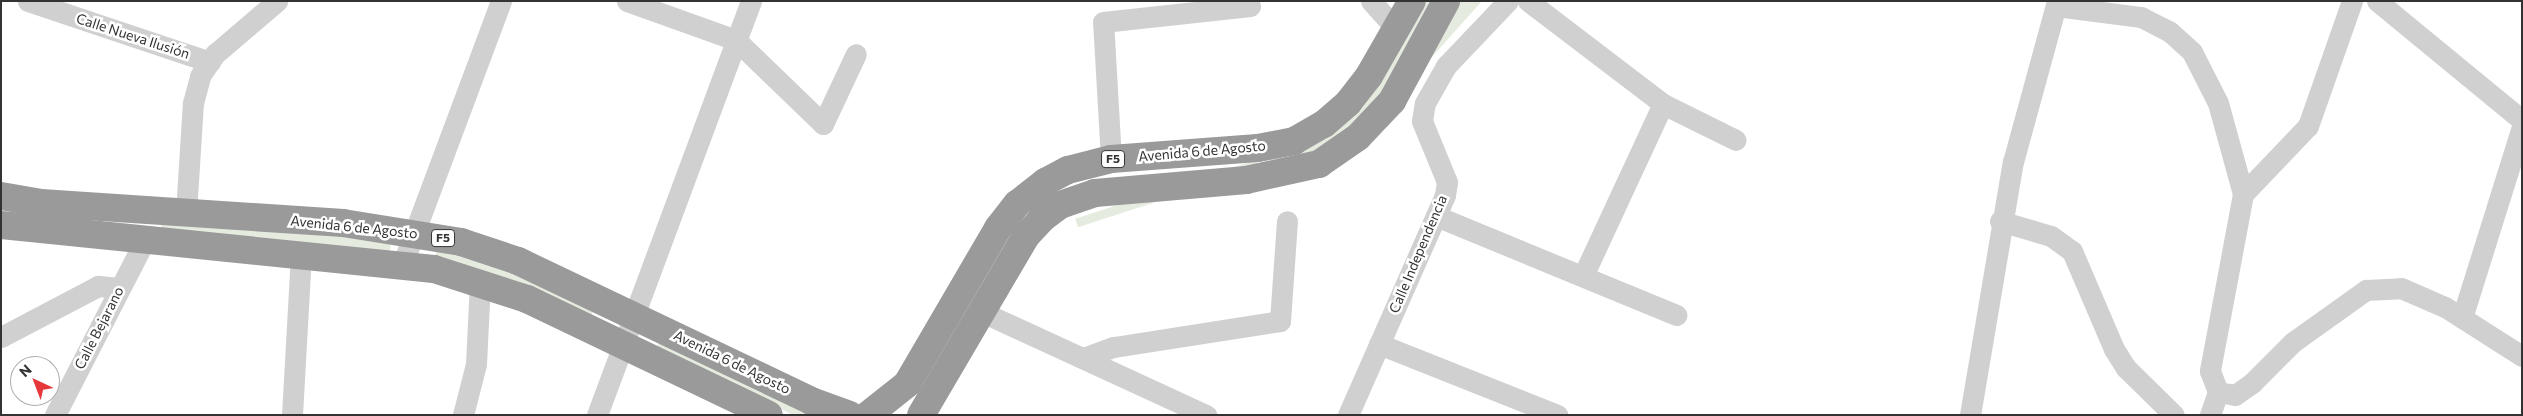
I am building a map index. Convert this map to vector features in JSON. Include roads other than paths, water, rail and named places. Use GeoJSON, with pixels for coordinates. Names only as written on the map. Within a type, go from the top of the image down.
{"type":"FeatureCollection","features":[{"type":"Feature","properties":{"kind":"highway","name":"Avenida 6 de Agosto"},"geometry":{"type":"LineString","coordinates":[[876,413],[907,384],[998,228],[1017,204],[1045,182],[1068,170],[1111,159],[1272,145],[1294,141],[1317,128],[1348,103],[1412,1]]}},
{"type":"Feature","properties":{"kind":"highway"},"geometry":{"type":"LineString","coordinates":[[921,415],[1026,236],[1060,205],[1095,193],[1277,175],[1319,164],[1358,137],[1392,101],[1446,1]]}},
{"type":"Feature","properties":{"kind":"highway"},"geometry":{"type":"LineString","coordinates":[[1272,145],[1277,175]]}},
{"type":"Feature","properties":{"kind":"highway"},"geometry":{"type":"LineString","coordinates":[[1045,182],[1060,205]]}},
{"type":"Feature","properties":{"kind":"highway","name":"Avenida 6 de Agosto"},"geometry":{"type":"LineString","coordinates":[[1,196],[41,203],[412,232],[518,261],[635,315],[832,412]]}},
{"type":"Feature","properties":{"kind":"highway","name":"F5"},"geometry":{"type":"LineString","coordinates":[[1,225],[144,242],[403,263],[480,283],[624,344],[758,412]]}},
{"type":"Feature","properties":{"kind":"street","name":"Calle Nueva Ilusión"},"geometry":{"type":"LineString","coordinates":[[28,1],[210,62]]}},
{"type":"Feature","properties":{"kind":"street"},"geometry":{"type":"LineString","coordinates":[[186,213],[194,103],[200,76],[210,62],[277,1]]}},
{"type":"Feature","properties":{"kind":"street"},"geometry":{"type":"LineString","coordinates":[[403,263],[412,232],[501,1]]}},
{"type":"Feature","properties":{"kind":"street"},"geometry":{"type":"LineString","coordinates":[[627,1],[736,40],[822,124],[856,54]]}},
{"type":"Feature","properties":{"kind":"street"},"geometry":{"type":"LineString","coordinates":[[597,415],[751,1]]}},
{"type":"Feature","properties":{"kind":"street"},"geometry":{"type":"LineString","coordinates":[[1371,1],[1396,29]]}},
{"type":"Feature","properties":{"kind":"street","name":"Calle Independencia"},"geometry":{"type":"LineString","coordinates":[[1348,415],[1436,216],[1447,182],[1422,121],[1425,103],[1446,66],[1508,1]]}},
{"type":"Feature","properties":{"kind":"street"},"geometry":{"type":"LineString","coordinates":[[1528,1],[1663,104],[1736,140]]}},
{"type":"Feature","properties":{"kind":"street"},"geometry":{"type":"LineString","coordinates":[[2243,194],[2308,126],[2352,1]]}},
{"type":"Feature","properties":{"kind":"street"},"geometry":{"type":"LineString","coordinates":[[2377,1],[2522,120]]}},
{"type":"Feature","properties":{"kind":"street"},"geometry":{"type":"LineString","coordinates":[[1970,415],[2000,221],[2057,4],[2141,17],[2169,31],[2192,52],[2218,103],[2243,194],[2210,371],[2218,392],[2210,415]]}},
{"type":"Feature","properties":{"kind":"street"},"geometry":{"type":"LineString","coordinates":[[1111,159],[1103,22],[1250,6]]}},
{"type":"Feature","properties":{"kind":"street"},"geometry":{"type":"LineString","coordinates":[[1583,276],[1663,104]]}},
{"type":"Feature","properties":{"kind":"street"},"geometry":{"type":"LineString","coordinates":[[2462,318],[2522,126]]}},
{"type":"Feature","properties":{"kind":"street"},"geometry":{"type":"LineString","coordinates":[[1436,216],[1676,315]]}},
{"type":"Feature","properties":{"kind":"street"},"geometry":{"type":"LineString","coordinates":[[1083,358],[1107,348],[1280,322],[1287,221]]}},
{"type":"Feature","properties":{"kind":"street"},"geometry":{"type":"LineString","coordinates":[[2000,221],[2050,236],[2072,251],[2114,349],[2126,368],[2174,415]]}},
{"type":"Feature","properties":{"kind":"street","name":"Calle Bejarano"},"geometry":{"type":"LineString","coordinates":[[55,415],[144,242]]}},
{"type":"Feature","properties":{"kind":"street"},"geometry":{"type":"LineString","coordinates":[[292,415],[301,254]]}},
{"type":"Feature","properties":{"kind":"street"},"geometry":{"type":"LineString","coordinates":[[462,415],[476,364],[480,283]]}},
{"type":"Feature","properties":{"kind":"street"},"geometry":{"type":"LineString","coordinates":[[1,337],[98,286],[120,288]]}},
{"type":"Feature","properties":{"kind":"street"},"geometry":{"type":"LineString","coordinates":[[2218,392],[2235,395],[2252,384],[2293,342],[2366,290],[2401,288],[2462,318],[2522,356]]}},
{"type":"Feature","properties":{"kind":"street"},"geometry":{"type":"LineString","coordinates":[[982,312],[1206,415]]}},
{"type":"Feature","properties":{"kind":"street"},"geometry":{"type":"LineString","coordinates":[[1379,344],[1557,415]]}}]}
